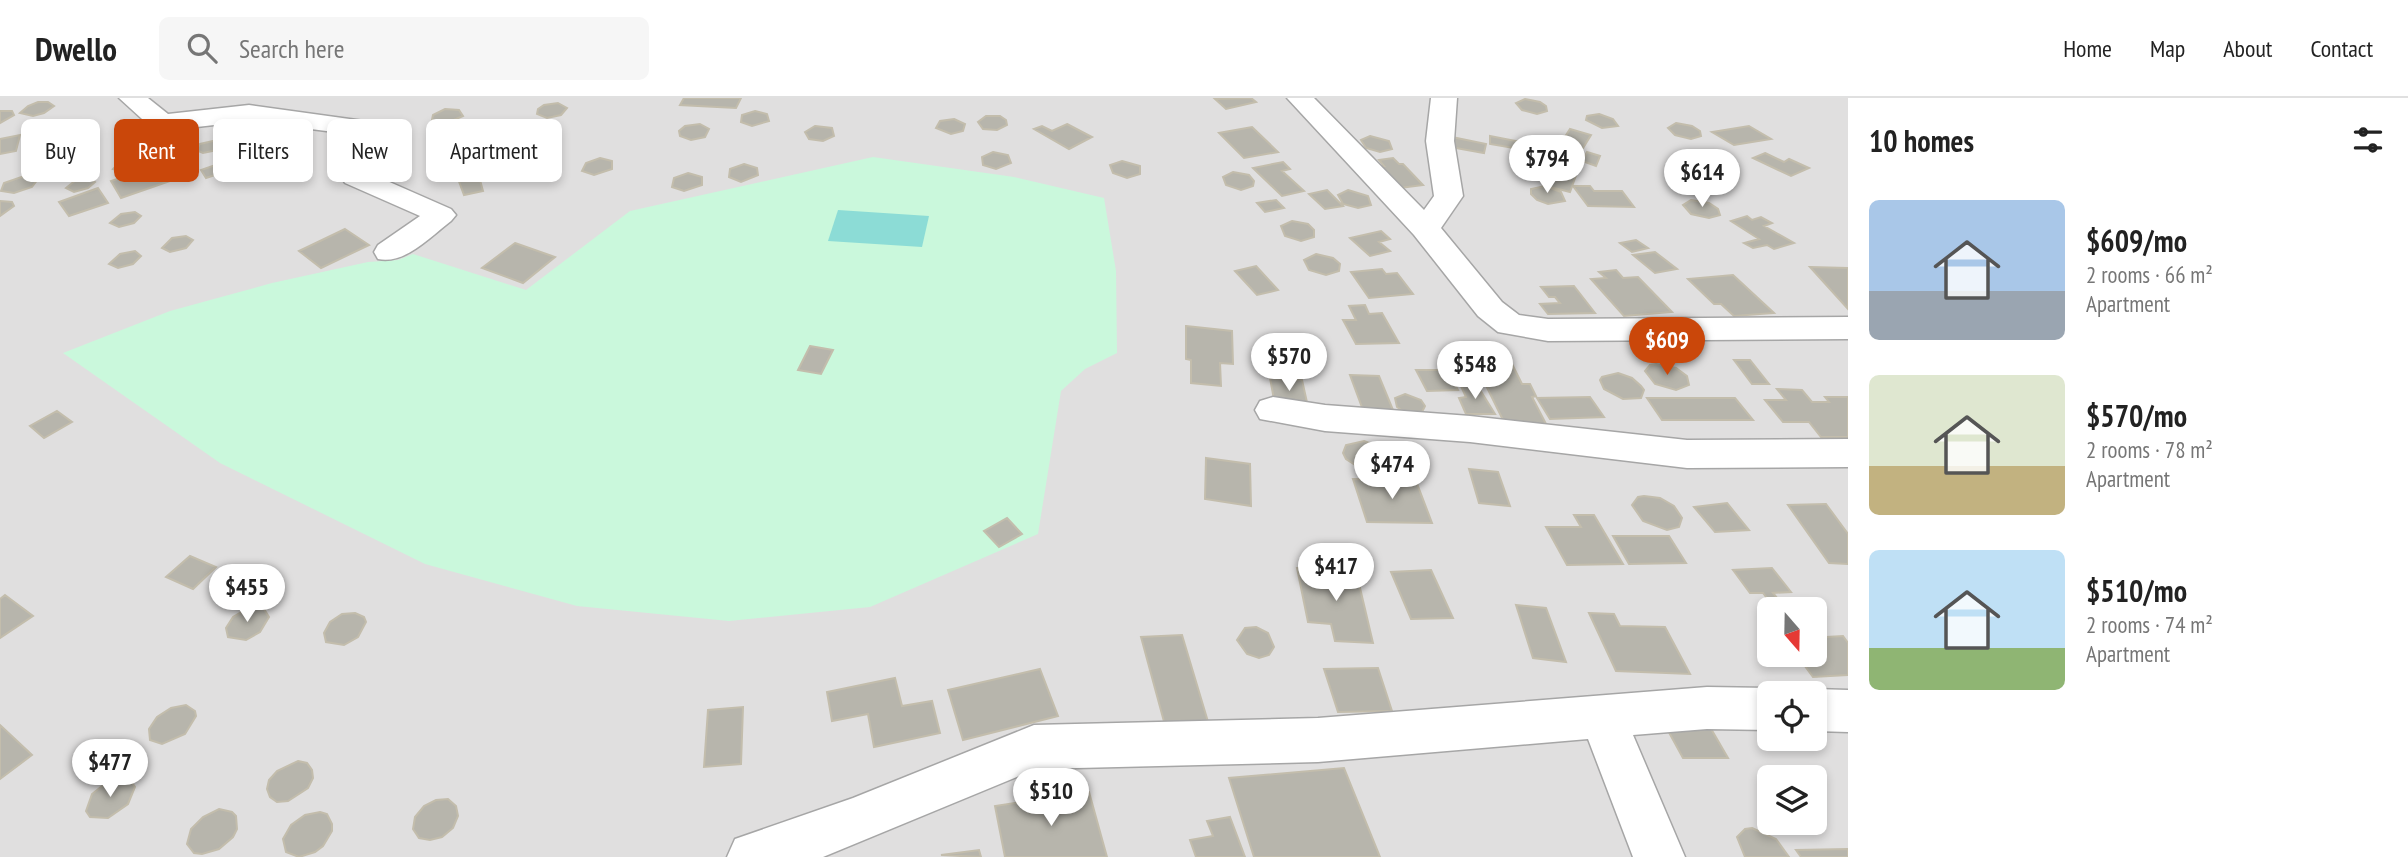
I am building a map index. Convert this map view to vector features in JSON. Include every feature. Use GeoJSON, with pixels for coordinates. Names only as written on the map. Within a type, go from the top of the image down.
{"type":"FeatureCollection","features":[{"type":"Feature","properties":{"kind":"street"},"geometry":{"type":"LineString","coordinates":[[132,98],[162,123],[248,113],[355,127],[355,177],[441,215],[389,252]]}},
{"type":"Feature","properties":{"kind":"street"},"geometry":{"type":"LineString","coordinates":[[1300,98],[1425,229],[1490,309],[1510,324],[1528,329],[1848,328]]}},
{"type":"Feature","properties":{"kind":"street"},"geometry":{"type":"LineString","coordinates":[[1425,229],[1450,196],[1440,141],[1444,98]]}},
{"type":"Feature","properties":{"kind":"street"},"geometry":{"type":"LineString","coordinates":[[1273,410],[1325,418],[1470,429],[1687,454],[1848,453]]}},
{"type":"Feature","properties":{"kind":"street"},"geometry":{"type":"LineString","coordinates":[[753,857],[853,822],[1034,747],[1318,740],[1707,708],[1757,709]]}},
{"type":"Feature","properties":{"kind":"street"},"geometry":{"type":"LineString","coordinates":[[1827,710],[1848,711]]}},
{"type":"Feature","properties":{"kind":"street"},"geometry":{"type":"LineString","coordinates":[[1602,716],[1659,857]]}},
{"type":"Feature","properties":{"kind":"shaded area"},"geometry":{"type":"Polygon","coordinates":[[[0,98],[1848,98],[1848,857],[0,857],[0,98]]]}},
{"type":"Feature","properties":{"kind":"shaded area"},"geometry":{"type":"Polygon","coordinates":[[[838,210],[929,216],[922,247],[828,241],[838,210]]]}},
{"type":"Feature","properties":{"kind":"green space"},"geometry":{"type":"Polygon","coordinates":[[[873,157],[1014,177],[1104,198],[1116,271],[1117,353],[1085,369],[1061,391],[1038,534],[870,607],[729,621],[577,606],[425,564],[220,463],[63,353],[170,311],[272,283],[368,262],[398,260],[413,254],[526,290],[630,211],[873,157]]]}},
{"type":"Feature","properties":{"kind":"building"},"geometry":{"type":"Polygon","coordinates":[[[684,98],[741,98],[736,108],[680,105],[684,98]]]}},
{"type":"Feature","properties":{"kind":"building"},"geometry":{"type":"Polygon","coordinates":[[[1251,98],[1256,102],[1226,109],[1215,99],[1251,98]]]}},
{"type":"Feature","properties":{"kind":"building"},"geometry":{"type":"Polygon","coordinates":[[[1525,99],[1540,102],[1546,106],[1547,111],[1537,114],[1522,110],[1516,103],[1525,99]]]}},
{"type":"Feature","properties":{"kind":"building"},"geometry":{"type":"Polygon","coordinates":[[[48,102],[54,106],[33,116],[20,113],[28,106],[48,102]]]}},
{"type":"Feature","properties":{"kind":"building"},"geometry":{"type":"Polygon","coordinates":[[[558,103],[567,108],[561,115],[547,118],[537,114],[538,109],[544,105],[558,103]]]}},
{"type":"Feature","properties":{"kind":"building"},"geometry":{"type":"Polygon","coordinates":[[[445,109],[459,110],[463,116],[456,119],[432,119],[433,115],[445,109]]]}},
{"type":"Feature","properties":{"kind":"building"},"geometry":{"type":"Polygon","coordinates":[[[0,111],[12,111],[14,115],[0,123],[0,111]]]}},
{"type":"Feature","properties":{"kind":"building"},"geometry":{"type":"Polygon","coordinates":[[[755,111],[767,114],[769,121],[752,126],[741,122],[742,115],[755,111]]]}},
{"type":"Feature","properties":{"kind":"building"},"geometry":{"type":"Polygon","coordinates":[[[1599,114],[1613,119],[1618,126],[1602,128],[1586,120],[1587,116],[1599,114]]]}},
{"type":"Feature","properties":{"kind":"building"},"geometry":{"type":"Polygon","coordinates":[[[986,116],[1000,116],[1006,120],[1007,125],[997,130],[983,129],[978,122],[986,116]]]}},
{"type":"Feature","properties":{"kind":"building"},"geometry":{"type":"Polygon","coordinates":[[[954,119],[965,124],[963,131],[951,134],[936,128],[940,121],[954,119]]]}},
{"type":"Feature","properties":{"kind":"building"},"geometry":{"type":"Polygon","coordinates":[[[1676,123],[1692,126],[1700,131],[1701,136],[1691,139],[1675,135],[1668,128],[1676,123]]]}},
{"type":"Feature","properties":{"kind":"building"},"geometry":{"type":"Polygon","coordinates":[[[700,124],[709,129],[705,137],[691,140],[680,136],[679,131],[685,126],[700,124]]]}},
{"type":"Feature","properties":{"kind":"building"},"geometry":{"type":"Polygon","coordinates":[[[1067,124],[1092,137],[1069,149],[1034,129],[1042,126],[1052,131],[1067,124]]]}},
{"type":"Feature","properties":{"kind":"building"},"geometry":{"type":"Polygon","coordinates":[[[815,126],[832,128],[834,136],[823,141],[809,139],[805,132],[815,126]]]}},
{"type":"Feature","properties":{"kind":"building"},"geometry":{"type":"Polygon","coordinates":[[[1749,126],[1771,139],[1734,145],[1712,132],[1749,126]]]}},
{"type":"Feature","properties":{"kind":"building"},"geometry":{"type":"Polygon","coordinates":[[[1252,127],[1278,152],[1244,158],[1219,133],[1252,127]]]}},
{"type":"Feature","properties":{"kind":"building"},"geometry":{"type":"Polygon","coordinates":[[[1570,129],[1591,135],[1575,161],[1554,154],[1570,129]]]}},
{"type":"Feature","properties":{"kind":"building"},"geometry":{"type":"Polygon","coordinates":[[[20,135],[16,151],[0,154],[0,139],[20,135]]]}},
{"type":"Feature","properties":{"kind":"building"},"geometry":{"type":"Polygon","coordinates":[[[1370,136],[1389,141],[1392,149],[1380,152],[1366,148],[1361,140],[1370,136]]]}},
{"type":"Feature","properties":{"kind":"building"},"geometry":{"type":"Polygon","coordinates":[[[1490,136],[1521,142],[1520,149],[1490,144],[1490,136]]]}},
{"type":"Feature","properties":{"kind":"building"},"geometry":{"type":"Polygon","coordinates":[[[1452,137],[1486,144],[1484,153],[1450,147],[1452,137]]]}},
{"type":"Feature","properties":{"kind":"building"},"geometry":{"type":"Polygon","coordinates":[[[213,141],[213,151],[199,151],[200,144],[213,141]]]}},
{"type":"Feature","properties":{"kind":"building"},"geometry":{"type":"Polygon","coordinates":[[[993,152],[1008,155],[1011,163],[996,169],[983,165],[982,157],[993,152]]]}},
{"type":"Feature","properties":{"kind":"building"},"geometry":{"type":"Polygon","coordinates":[[[1587,152],[1600,156],[1596,166],[1582,161],[1587,152]]]}},
{"type":"Feature","properties":{"kind":"building"},"geometry":{"type":"Polygon","coordinates":[[[1765,153],[1784,162],[1789,159],[1809,168],[1791,176],[1753,158],[1765,153]]]}},
{"type":"Feature","properties":{"kind":"building"},"geometry":{"type":"Polygon","coordinates":[[[600,158],[612,161],[612,169],[594,175],[582,171],[586,163],[600,158]]]}},
{"type":"Feature","properties":{"kind":"building"},"geometry":{"type":"Polygon","coordinates":[[[1393,158],[1403,164],[1423,185],[1400,188],[1380,166],[1384,166],[1379,160],[1393,158]]]}},
{"type":"Feature","properties":{"kind":"building"},"geometry":{"type":"Polygon","coordinates":[[[1555,160],[1579,167],[1570,192],[1543,185],[1545,180],[1526,175],[1530,166],[1550,171],[1555,160]]]}},
{"type":"Feature","properties":{"kind":"building"},"geometry":{"type":"Polygon","coordinates":[[[1122,161],[1140,166],[1140,174],[1127,178],[1113,173],[1110,165],[1122,161]]]}},
{"type":"Feature","properties":{"kind":"building"},"geometry":{"type":"Polygon","coordinates":[[[1283,162],[1290,169],[1282,171],[1304,191],[1282,196],[1253,168],[1283,162]]]}},
{"type":"Feature","properties":{"kind":"building"},"geometry":{"type":"Polygon","coordinates":[[[744,164],[757,168],[758,175],[741,182],[729,177],[730,169],[744,164]]]}},
{"type":"Feature","properties":{"kind":"building"},"geometry":{"type":"Polygon","coordinates":[[[213,166],[213,176],[206,178],[201,170],[213,166]]]}},
{"type":"Feature","properties":{"kind":"building"},"geometry":{"type":"Polygon","coordinates":[[[1233,172],[1249,175],[1254,181],[1253,186],[1241,190],[1226,185],[1223,177],[1233,172]]]}},
{"type":"Feature","properties":{"kind":"building"},"geometry":{"type":"Polygon","coordinates":[[[688,173],[702,177],[702,185],[684,191],[672,187],[674,178],[688,173]]]}},
{"type":"Feature","properties":{"kind":"building"},"geometry":{"type":"Polygon","coordinates":[[[21,177],[21,182],[36,182],[32,187],[14,193],[1,191],[4,183],[21,177]]]}},
{"type":"Feature","properties":{"kind":"building"},"geometry":{"type":"Polygon","coordinates":[[[114,180],[167,182],[121,198],[111,181],[114,180]]]}},
{"type":"Feature","properties":{"kind":"building"},"geometry":{"type":"Polygon","coordinates":[[[74,182],[95,182],[88,188],[74,192],[66,188],[74,182]]]}},
{"type":"Feature","properties":{"kind":"building"},"geometry":{"type":"Polygon","coordinates":[[[459,182],[481,182],[483,191],[464,195],[459,182]]]}},
{"type":"Feature","properties":{"kind":"building"},"geometry":{"type":"Polygon","coordinates":[[[1545,186],[1561,192],[1565,201],[1548,204],[1537,200],[1531,194],[1531,189],[1545,186]]]}},
{"type":"Feature","properties":{"kind":"building"},"geometry":{"type":"Polygon","coordinates":[[[1573,186],[1590,186],[1594,191],[1622,191],[1634,207],[1588,206],[1573,186]]]}},
{"type":"Feature","properties":{"kind":"building"},"geometry":{"type":"Polygon","coordinates":[[[98,188],[108,203],[69,216],[59,202],[98,188]]]}},
{"type":"Feature","properties":{"kind":"building"},"geometry":{"type":"Polygon","coordinates":[[[1327,190],[1343,206],[1325,209],[1309,194],[1327,190]]]}},
{"type":"Feature","properties":{"kind":"building"},"geometry":{"type":"Polygon","coordinates":[[[1348,190],[1368,196],[1371,205],[1358,208],[1343,204],[1338,195],[1348,190]]]}},
{"type":"Feature","properties":{"kind":"building"},"geometry":{"type":"Polygon","coordinates":[[[1276,200],[1284,208],[1265,212],[1257,203],[1276,200]]]}},
{"type":"Feature","properties":{"kind":"building"},"geometry":{"type":"Polygon","coordinates":[[[1691,200],[1709,203],[1718,209],[1720,215],[1709,218],[1691,214],[1683,205],[1691,200]]]}},
{"type":"Feature","properties":{"kind":"building"},"geometry":{"type":"Polygon","coordinates":[[[0,201],[12,202],[14,206],[0,216],[0,201]]]}},
{"type":"Feature","properties":{"kind":"building"},"geometry":{"type":"Polygon","coordinates":[[[135,212],[141,216],[134,223],[119,227],[110,223],[121,214],[135,212]]]}},
{"type":"Feature","properties":{"kind":"building"},"geometry":{"type":"Polygon","coordinates":[[[1747,216],[1752,220],[1761,217],[1772,223],[1764,226],[1794,243],[1774,249],[1767,245],[1753,248],[1744,243],[1759,239],[1731,221],[1747,216]]]}},
{"type":"Feature","properties":{"kind":"building"},"geometry":{"type":"Polygon","coordinates":[[[1292,221],[1308,224],[1314,230],[1314,237],[1301,241],[1285,236],[1281,226],[1292,221]]]}},
{"type":"Feature","properties":{"kind":"building"},"geometry":{"type":"Polygon","coordinates":[[[345,229],[369,245],[321,268],[299,251],[345,229]]]}},
{"type":"Feature","properties":{"kind":"building"},"geometry":{"type":"Polygon","coordinates":[[[1381,231],[1390,239],[1379,242],[1390,251],[1370,256],[1350,238],[1381,231]]]}},
{"type":"Feature","properties":{"kind":"building"},"geometry":{"type":"Polygon","coordinates":[[[186,236],[193,240],[186,248],[170,252],[162,248],[172,238],[186,236]]]}},
{"type":"Feature","properties":{"kind":"building"},"geometry":{"type":"Polygon","coordinates":[[[1636,240],[1648,248],[1632,252],[1620,243],[1636,240]]]}},
{"type":"Feature","properties":{"kind":"building"},"geometry":{"type":"Polygon","coordinates":[[[515,243],[555,257],[523,283],[482,268],[515,243]]]}},
{"type":"Feature","properties":{"kind":"building"},"geometry":{"type":"Polygon","coordinates":[[[135,251],[141,256],[133,264],[118,268],[109,264],[120,254],[135,251]]]}},
{"type":"Feature","properties":{"kind":"building"},"geometry":{"type":"Polygon","coordinates":[[[1655,252],[1677,269],[1655,273],[1633,255],[1655,252]]]}},
{"type":"Feature","properties":{"kind":"building"},"geometry":{"type":"Polygon","coordinates":[[[1316,254],[1333,258],[1340,264],[1339,271],[1326,275],[1309,270],[1304,260],[1316,254]]]}},
{"type":"Feature","properties":{"kind":"building"},"geometry":{"type":"Polygon","coordinates":[[[1256,266],[1278,290],[1257,295],[1235,271],[1256,266]]]}},
{"type":"Feature","properties":{"kind":"building"},"geometry":{"type":"Polygon","coordinates":[[[1810,267],[1848,268],[1848,309],[1810,267]]]}},
{"type":"Feature","properties":{"kind":"building"},"geometry":{"type":"Polygon","coordinates":[[[1382,269],[1386,274],[1397,273],[1413,294],[1369,298],[1351,272],[1382,269]]]}},
{"type":"Feature","properties":{"kind":"building"},"geometry":{"type":"Polygon","coordinates":[[[1616,270],[1623,278],[1638,277],[1672,312],[1624,316],[1591,279],[1606,278],[1599,272],[1616,270]]]}},
{"type":"Feature","properties":{"kind":"building"},"geometry":{"type":"Polygon","coordinates":[[[1733,275],[1774,313],[1734,316],[1721,304],[1714,304],[1688,279],[1733,275]]]}},
{"type":"Feature","properties":{"kind":"building"},"geometry":{"type":"Polygon","coordinates":[[[1574,286],[1595,313],[1548,314],[1540,304],[1560,303],[1555,297],[1549,297],[1541,287],[1574,286]]]}},
{"type":"Feature","properties":{"kind":"building"},"geometry":{"type":"Polygon","coordinates":[[[1365,305],[1369,314],[1382,313],[1399,343],[1356,344],[1343,320],[1356,320],[1349,306],[1365,305]]]}},
{"type":"Feature","properties":{"kind":"building"},"geometry":{"type":"Polygon","coordinates":[[[1186,326],[1232,331],[1233,364],[1220,363],[1221,386],[1191,383],[1191,360],[1186,359],[1186,326]]]}},
{"type":"Feature","properties":{"kind":"building"},"geometry":{"type":"Polygon","coordinates":[[[810,346],[833,350],[821,374],[798,370],[810,346]]]}},
{"type":"Feature","properties":{"kind":"building"},"geometry":{"type":"Polygon","coordinates":[[[1472,357],[1509,358],[1522,384],[1530,384],[1536,396],[1532,397],[1546,424],[1504,422],[1472,357]]]}},
{"type":"Feature","properties":{"kind":"building"},"geometry":{"type":"Polygon","coordinates":[[[1734,360],[1750,360],[1769,384],[1752,384],[1734,360]]]}},
{"type":"Feature","properties":{"kind":"building"},"geometry":{"type":"Polygon","coordinates":[[[1650,365],[1676,368],[1687,376],[1689,385],[1676,390],[1655,384],[1645,371],[1650,365]]]}},
{"type":"Feature","properties":{"kind":"building"},"geometry":{"type":"Polygon","coordinates":[[[1416,370],[1447,370],[1458,390],[1427,391],[1416,370]]]}},
{"type":"Feature","properties":{"kind":"building"},"geometry":{"type":"Polygon","coordinates":[[[1618,373],[1632,378],[1641,386],[1644,390],[1641,398],[1623,399],[1604,389],[1600,380],[1602,377],[1618,373]]]}},
{"type":"Feature","properties":{"kind":"building"},"geometry":{"type":"Polygon","coordinates":[[[1350,375],[1379,376],[1393,410],[1363,410],[1350,375]]]}},
{"type":"Feature","properties":{"kind":"building"},"geometry":{"type":"Polygon","coordinates":[[[1270,378],[1302,380],[1308,407],[1275,405],[1270,378]]]}},
{"type":"Feature","properties":{"kind":"building"},"geometry":{"type":"Polygon","coordinates":[[[1460,384],[1477,385],[1495,414],[1466,414],[1459,398],[1466,397],[1460,384]]]}},
{"type":"Feature","properties":{"kind":"building"},"geometry":{"type":"Polygon","coordinates":[[[1777,389],[1802,390],[1812,402],[1829,402],[1825,397],[1848,397],[1848,437],[1821,437],[1809,422],[1783,422],[1765,400],[1786,400],[1777,389]]]}},
{"type":"Feature","properties":{"kind":"building"},"geometry":{"type":"Polygon","coordinates":[[[1405,394],[1421,400],[1425,406],[1422,412],[1404,412],[1397,407],[1395,398],[1405,394]]]}},
{"type":"Feature","properties":{"kind":"building"},"geometry":{"type":"Polygon","coordinates":[[[1590,397],[1604,417],[1550,419],[1537,398],[1590,397]]]}},
{"type":"Feature","properties":{"kind":"building"},"geometry":{"type":"Polygon","coordinates":[[[1647,398],[1735,398],[1753,420],[1662,420],[1647,398]]]}},
{"type":"Feature","properties":{"kind":"building"},"geometry":{"type":"Polygon","coordinates":[[[57,411],[72,422],[44,438],[30,426],[57,411]]]}},
{"type":"Feature","properties":{"kind":"building"},"geometry":{"type":"Polygon","coordinates":[[[1364,441],[1378,446],[1387,455],[1383,468],[1363,470],[1346,459],[1343,453],[1346,445],[1364,441]]]}},
{"type":"Feature","properties":{"kind":"building"},"geometry":{"type":"Polygon","coordinates":[[[1206,458],[1250,464],[1251,506],[1205,499],[1206,458]]]}},
{"type":"Feature","properties":{"kind":"building"},"geometry":{"type":"Polygon","coordinates":[[[1469,469],[1498,472],[1510,506],[1479,503],[1469,469]]]}},
{"type":"Feature","properties":{"kind":"building"},"geometry":{"type":"Polygon","coordinates":[[[1353,479],[1416,481],[1432,523],[1367,522],[1353,479]]]}},
{"type":"Feature","properties":{"kind":"building"},"geometry":{"type":"Polygon","coordinates":[[[1638,497],[1660,498],[1674,506],[1682,518],[1679,527],[1667,530],[1643,521],[1632,505],[1638,497]]]}},
{"type":"Feature","properties":{"kind":"building"},"geometry":{"type":"Polygon","coordinates":[[[1727,503],[1749,530],[1715,532],[1694,507],[1727,503]]]}},
{"type":"Feature","properties":{"kind":"building"},"geometry":{"type":"Polygon","coordinates":[[[1826,504],[1848,534],[1848,564],[1829,563],[1788,505],[1826,504]]]}},
{"type":"Feature","properties":{"kind":"building"},"geometry":{"type":"Polygon","coordinates":[[[1574,515],[1594,515],[1623,564],[1567,565],[1546,527],[1581,527],[1574,515]]]}},
{"type":"Feature","properties":{"kind":"building"},"geometry":{"type":"Polygon","coordinates":[[[1007,518],[1022,534],[999,547],[984,531],[1007,518]]]}},
{"type":"Feature","properties":{"kind":"building"},"geometry":{"type":"Polygon","coordinates":[[[1613,536],[1669,536],[1686,563],[1629,564],[1613,536]]]}},
{"type":"Feature","properties":{"kind":"building"},"geometry":{"type":"Polygon","coordinates":[[[190,556],[216,567],[193,589],[166,577],[190,556]]]}},
{"type":"Feature","properties":{"kind":"building"},"geometry":{"type":"Polygon","coordinates":[[[1297,568],[1356,571],[1373,643],[1335,641],[1331,624],[1308,622],[1297,568]]]}},
{"type":"Feature","properties":{"kind":"building"},"geometry":{"type":"Polygon","coordinates":[[[1772,568],[1791,592],[1773,593],[1776,597],[1750,593],[1733,570],[1772,568]]]}},
{"type":"Feature","properties":{"kind":"building"},"geometry":{"type":"Polygon","coordinates":[[[1431,570],[1453,618],[1411,619],[1391,572],[1431,570]]]}},
{"type":"Feature","properties":{"kind":"building"},"geometry":{"type":"Polygon","coordinates":[[[5,595],[33,616],[0,638],[0,599],[5,595]]]}},
{"type":"Feature","properties":{"kind":"building"},"geometry":{"type":"Polygon","coordinates":[[[1516,605],[1546,608],[1566,662],[1533,658],[1516,605]]]}},
{"type":"Feature","properties":{"kind":"building"},"geometry":{"type":"Polygon","coordinates":[[[264,609],[269,617],[260,632],[246,640],[228,637],[226,628],[233,617],[245,610],[264,609]]]}},
{"type":"Feature","properties":{"kind":"building"},"geometry":{"type":"Polygon","coordinates":[[[355,613],[364,617],[366,622],[358,637],[344,645],[326,642],[324,633],[330,622],[342,614],[355,613]]]}},
{"type":"Feature","properties":{"kind":"building"},"geometry":{"type":"Polygon","coordinates":[[[1589,613],[1614,614],[1620,626],[1665,627],[1690,674],[1616,671],[1589,613]]]}},
{"type":"Feature","properties":{"kind":"building"},"geometry":{"type":"Polygon","coordinates":[[[1256,627],[1268,633],[1274,647],[1269,655],[1259,658],[1247,654],[1237,640],[1245,628],[1256,627]]]}},
{"type":"Feature","properties":{"kind":"building"},"geometry":{"type":"Polygon","coordinates":[[[1182,635],[1209,725],[1166,729],[1141,637],[1182,635]]]}},
{"type":"Feature","properties":{"kind":"building"},"geometry":{"type":"Polygon","coordinates":[[[1843,636],[1848,643],[1848,675],[1813,677],[1806,667],[1827,667],[1827,637],[1843,636]]]}},
{"type":"Feature","properties":{"kind":"building"},"geometry":{"type":"Polygon","coordinates":[[[1378,668],[1392,711],[1338,712],[1324,669],[1378,668]]]}},
{"type":"Feature","properties":{"kind":"building"},"geometry":{"type":"Polygon","coordinates":[[[1040,669],[1058,716],[963,740],[948,690],[1040,669]]]}},
{"type":"Feature","properties":{"kind":"building"},"geometry":{"type":"Polygon","coordinates":[[[895,678],[902,706],[932,701],[940,733],[874,747],[868,714],[832,721],[827,692],[895,678]]]}},
{"type":"Feature","properties":{"kind":"building"},"geometry":{"type":"Polygon","coordinates":[[[186,705],[195,711],[196,716],[185,734],[162,744],[150,740],[149,729],[157,717],[171,708],[186,705]]]}},
{"type":"Feature","properties":{"kind":"building"},"geometry":{"type":"Polygon","coordinates":[[[743,707],[741,764],[704,767],[708,710],[743,707]]]}},
{"type":"Feature","properties":{"kind":"building"},"geometry":{"type":"Polygon","coordinates":[[[0,725],[32,755],[0,779],[0,725]]]}},
{"type":"Feature","properties":{"kind":"building"},"geometry":{"type":"Polygon","coordinates":[[[1666,727],[1710,727],[1728,758],[1683,758],[1666,727]]]}},
{"type":"Feature","properties":{"kind":"building"},"geometry":{"type":"Polygon","coordinates":[[[298,761],[307,763],[312,770],[313,778],[308,788],[288,801],[277,802],[270,797],[267,789],[269,780],[277,771],[298,761]]]}},
{"type":"Feature","properties":{"kind":"building"},"geometry":{"type":"Polygon","coordinates":[[[1344,768],[1380,857],[1254,857],[1229,778],[1344,768]]]}},
{"type":"Feature","properties":{"kind":"building"},"geometry":{"type":"Polygon","coordinates":[[[122,778],[130,780],[135,787],[128,804],[108,818],[90,817],[86,811],[92,794],[102,786],[122,778]]]}},
{"type":"Feature","properties":{"kind":"building"},"geometry":{"type":"Polygon","coordinates":[[[1089,792],[1107,857],[1005,857],[995,806],[1089,792]]]}},
{"type":"Feature","properties":{"kind":"building"},"geometry":{"type":"Polygon","coordinates":[[[448,799],[456,806],[458,816],[453,828],[442,837],[430,840],[419,838],[413,829],[415,817],[424,806],[436,800],[448,799]]]}},
{"type":"Feature","properties":{"kind":"building"},"geometry":{"type":"Polygon","coordinates":[[[219,809],[232,812],[236,816],[237,829],[233,837],[219,849],[202,854],[194,853],[187,844],[191,829],[203,817],[219,809]]]}},
{"type":"Feature","properties":{"kind":"building"},"geometry":{"type":"Polygon","coordinates":[[[320,812],[327,814],[332,824],[332,831],[323,846],[315,852],[299,857],[286,852],[283,839],[291,825],[305,815],[320,812]]]}},
{"type":"Feature","properties":{"kind":"building"},"geometry":{"type":"Polygon","coordinates":[[[1230,817],[1245,857],[1196,857],[1190,840],[1213,836],[1207,821],[1230,817]]]}},
{"type":"Feature","properties":{"kind":"building"},"geometry":{"type":"Polygon","coordinates":[[[1752,828],[1757,830],[1757,835],[1767,835],[1776,839],[1789,857],[1745,857],[1737,837],[1745,829],[1752,828]]]}},
{"type":"Feature","properties":{"kind":"building"},"geometry":{"type":"Polygon","coordinates":[[[1848,849],[1848,857],[1801,857],[1796,850],[1848,849]]]}},
{"type":"Feature","properties":{"kind":"building"},"geometry":{"type":"Polygon","coordinates":[[[979,850],[981,857],[941,855],[979,850]]]}}]}
